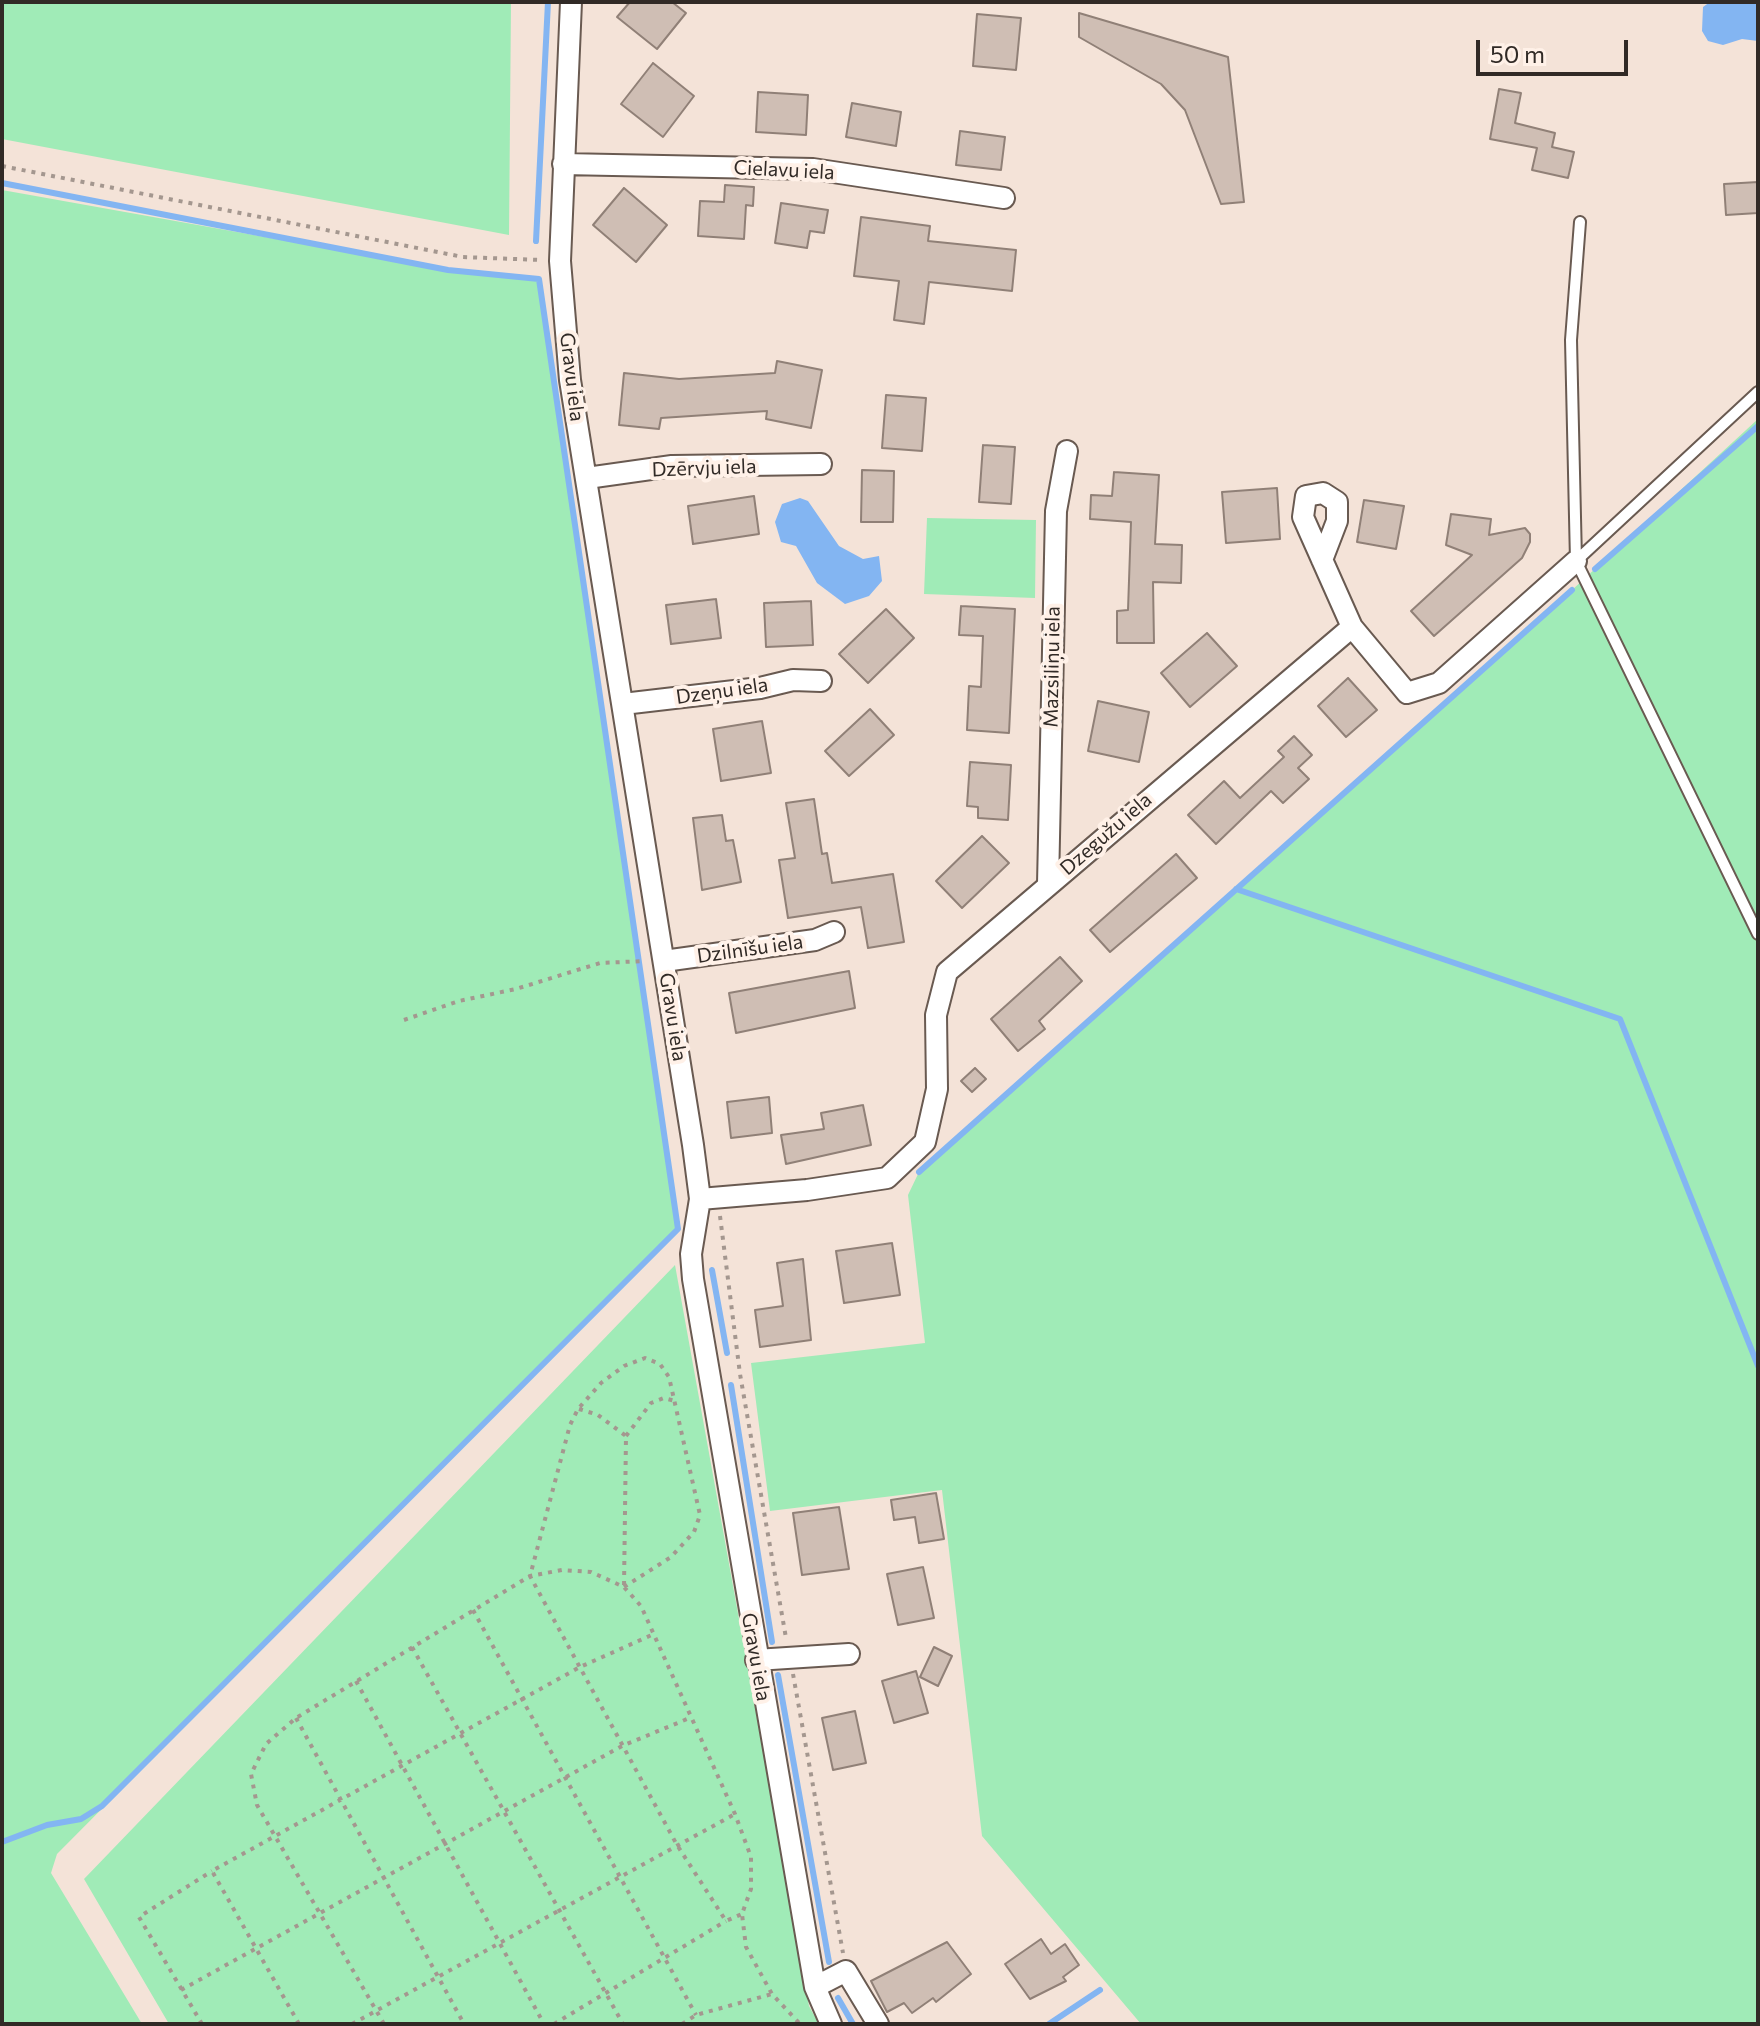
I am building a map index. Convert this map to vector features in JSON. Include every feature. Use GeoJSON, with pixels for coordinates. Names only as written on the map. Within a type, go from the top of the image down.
{"type":"FeatureCollection","features":[{"type":"Feature","properties":{"kind":"street","name":"Gravu iela"},"geometry":{"type":"LineString","coordinates":[[571,2],[560,261],[570,380],[700,1199],[691,1254],[693,1279],[756,1660],[815,1987],[831,2024]]}},
{"type":"Feature","properties":{"kind":"street","name":"Cielavu iela"},"geometry":{"type":"LineString","coordinates":[[563,164],[813,169],[1004,198]]}},
{"type":"Feature","properties":{"kind":"street","name":"Mazsiliņu iela"},"geometry":{"type":"LineString","coordinates":[[1048,884],[1056,511],[1067,451]]}},
{"type":"Feature","properties":{"kind":"street","name":"Dzērvju iela"},"geometry":{"type":"LineString","coordinates":[[587,478],[672,466],[821,464]]}},
{"type":"Feature","properties":{"kind":"street"},"geometry":{"type":"LineString","coordinates":[[1322,560],[1352,627],[1407,693],[1439,683],[1576,561]]}},
{"type":"Feature","properties":{"kind":"street","name":"Dzegužu iela"},"geometry":{"type":"LineString","coordinates":[[700,1199],[807,1190],[887,1178],[925,1142],[937,1089],[936,1015],[947,972],[1352,627]]}},
{"type":"Feature","properties":{"kind":"street","name":"Dzeņu iela"},"geometry":{"type":"LineString","coordinates":[[623,704],[760,688],[793,680],[821,681]]}},
{"type":"Feature","properties":{"kind":"street","name":"Dzilnīšu iela"},"geometry":{"type":"LineString","coordinates":[[664,961],[815,940],[834,932]]}},
{"type":"Feature","properties":{"kind":"street"},"geometry":{"type":"LineString","coordinates":[[756,1660],[849,1654]]}},
{"type":"Feature","properties":{"kind":"street"},"geometry":{"type":"LineString","coordinates":[[815,1987],[846,1971],[878,2024]]}},
{"type":"Feature","properties":{"kind":"lane"},"geometry":{"type":"LineString","coordinates":[[1580,222],[1571,340],[1576,561],[1758,934]]}},
{"type":"Feature","properties":{"kind":"lane"},"geometry":{"type":"LineString","coordinates":[[1576,561],[1758,392]]}},
{"type":"Feature","properties":{"kind":"path"},"geometry":{"type":"LineString","coordinates":[[2,166],[463,257],[560,261]]}},
{"type":"Feature","properties":{"kind":"path"},"geometry":{"type":"LineString","coordinates":[[404,1020],[459,1001],[516,989],[600,963],[664,961]]}},
{"type":"Feature","properties":{"kind":"path"},"geometry":{"type":"LineString","coordinates":[[624,1587],[671,1557],[694,1532],[700,1515],[675,1401],[665,1371],[660,1364],[645,1358],[624,1366],[601,1383],[578,1409],[570,1425],[530,1576],[677,1845],[726,1921]]}},
{"type":"Feature","properties":{"kind":"path"},"geometry":{"type":"LineString","coordinates":[[624,1587],[626,1436],[651,1403],[664,1398],[675,1401]]}},
{"type":"Feature","properties":{"kind":"path"},"geometry":{"type":"LineString","coordinates":[[578,1409],[598,1415],[626,1436]]}},
{"type":"Feature","properties":{"kind":"path"},"geometry":{"type":"LineString","coordinates":[[384,2024],[257,1805],[251,1774],[266,1744],[296,1718],[530,1576],[562,1570],[591,1572],[624,1587],[641,1606],[735,1814],[751,1857],[751,1889],[742,1914],[746,1947],[772,1994],[800,2024]]}},
{"type":"Feature","properties":{"kind":"path"},"geometry":{"type":"LineString","coordinates":[[473,1610],[696,2015]]}},
{"type":"Feature","properties":{"kind":"path"},"geometry":{"type":"LineString","coordinates":[[202,2024],[139,1917],[212,1871],[580,1667],[654,1634]]}},
{"type":"Feature","properties":{"kind":"path"},"geometry":{"type":"LineString","coordinates":[[412,1647],[623,2024]]}},
{"type":"Feature","properties":{"kind":"path"},"geometry":{"type":"LineString","coordinates":[[356,1681],[544,2024]]}},
{"type":"Feature","properties":{"kind":"path"},"geometry":{"type":"LineString","coordinates":[[181,1990],[255,1946],[622,1746],[692,1717]]}},
{"type":"Feature","properties":{"kind":"path"},"geometry":{"type":"LineString","coordinates":[[296,1718],[464,2024]]}},
{"type":"Feature","properties":{"kind":"path"},"geometry":{"type":"LineString","coordinates":[[352,2024],[735,1814]]}},
{"type":"Feature","properties":{"kind":"path"},"geometry":{"type":"LineString","coordinates":[[212,1871],[299,2024]]}},
{"type":"Feature","properties":{"kind":"path"},"geometry":{"type":"LineString","coordinates":[[554,2024],[742,1914]]}},
{"type":"Feature","properties":{"kind":"path"},"geometry":{"type":"LineString","coordinates":[[682,2024],[696,2015],[772,1994]]}},
{"type":"Feature","properties":{"kind":"green space"},"geometry":{"type":"Polygon","coordinates":[[[2,2],[511,2],[509,235],[2,139],[2,2]]]}},
{"type":"Feature","properties":{"kind":"green space"},"geometry":{"type":"Polygon","coordinates":[[[2,190],[444,269],[539,279],[678,1229],[57,1854],[51,1873],[142,2024],[2,2024],[2,190]]]}},
{"type":"Feature","properties":{"kind":"green space"},"geometry":{"type":"Polygon","coordinates":[[[1758,419],[1758,2024],[1141,2024],[982,1836],[942,1490],[770,1511],[751,1363],[925,1343],[908,1195],[919,1172],[1572,590],[1758,419]]]}},
{"type":"Feature","properties":{"kind":"green space"},"geometry":{"type":"Polygon","coordinates":[[[927,518],[1036,520],[1035,598],[924,594],[927,518]]]}},
{"type":"Feature","properties":{"kind":"green space"},"geometry":{"type":"Polygon","coordinates":[[[675,1265],[809,2006],[819,2024],[169,2024],[84,1879],[675,1265]]]}},
{"type":"Feature","properties":{"kind":"water"},"geometry":{"type":"Polygon","coordinates":[[[1710,2],[1758,2],[1758,41],[1742,39],[1723,45],[1708,41],[1702,31],[1703,7],[1710,2]]]}},
{"type":"Feature","properties":{"kind":"water"},"geometry":{"type":"Polygon","coordinates":[[[800,498],[808,501],[839,546],[863,559],[879,556],[882,581],[869,596],[845,604],[817,583],[796,546],[781,542],[775,522],[782,504],[800,498]]]}},
{"type":"Feature","properties":{"kind":"building"},"geometry":{"type":"Polygon","coordinates":[[[630,2],[672,2],[686,13],[657,49],[617,17],[630,2]]]}},
{"type":"Feature","properties":{"kind":"building"},"geometry":{"type":"Polygon","coordinates":[[[1079,13],[1228,57],[1244,202],[1221,204],[1185,110],[1161,84],[1079,37],[1079,13]]]}},
{"type":"Feature","properties":{"kind":"building"},"geometry":{"type":"Polygon","coordinates":[[[977,14],[1021,18],[1016,70],[973,66],[977,14]]]}},
{"type":"Feature","properties":{"kind":"building"},"geometry":{"type":"Polygon","coordinates":[[[653,63],[694,96],[663,137],[621,104],[653,63]]]}},
{"type":"Feature","properties":{"kind":"building"},"geometry":{"type":"Polygon","coordinates":[[[1499,89],[1521,93],[1515,123],[1555,133],[1552,147],[1574,152],[1568,178],[1532,170],[1537,148],[1490,139],[1499,89]]]}},
{"type":"Feature","properties":{"kind":"building"},"geometry":{"type":"Polygon","coordinates":[[[758,92],[808,95],[806,135],[756,132],[758,92]]]}},
{"type":"Feature","properties":{"kind":"building"},"geometry":{"type":"Polygon","coordinates":[[[852,103],[901,112],[896,146],[846,137],[852,103]]]}},
{"type":"Feature","properties":{"kind":"building"},"geometry":{"type":"Polygon","coordinates":[[[960,131],[1005,137],[1001,170],[956,165],[960,131]]]}},
{"type":"Feature","properties":{"kind":"building"},"geometry":{"type":"Polygon","coordinates":[[[1758,182],[1758,213],[1726,215],[1724,184],[1758,182]]]}},
{"type":"Feature","properties":{"kind":"building"},"geometry":{"type":"Polygon","coordinates":[[[725,185],[754,187],[753,206],[746,205],[744,239],[698,236],[700,201],[724,202],[725,185]]]}},
{"type":"Feature","properties":{"kind":"building"},"geometry":{"type":"Polygon","coordinates":[[[624,188],[667,225],[636,262],[593,225],[624,188]]]}},
{"type":"Feature","properties":{"kind":"building"},"geometry":{"type":"Polygon","coordinates":[[[781,203],[828,210],[824,233],[810,231],[807,248],[775,243],[781,203]]]}},
{"type":"Feature","properties":{"kind":"building"},"geometry":{"type":"Polygon","coordinates":[[[861,217],[930,226],[928,241],[1016,250],[1012,291],[929,282],[924,324],[894,320],[899,281],[854,276],[861,217]]]}},
{"type":"Feature","properties":{"kind":"building"},"geometry":{"type":"Polygon","coordinates":[[[777,361],[822,370],[811,428],[766,419],[767,411],[661,418],[659,429],[619,425],[624,373],[679,379],[775,373],[777,361]]]}},
{"type":"Feature","properties":{"kind":"building"},"geometry":{"type":"Polygon","coordinates":[[[886,395],[926,398],[922,451],[882,448],[886,395]]]}},
{"type":"Feature","properties":{"kind":"building"},"geometry":{"type":"Polygon","coordinates":[[[983,445],[1015,447],[1011,504],[979,502],[983,445]]]}},
{"type":"Feature","properties":{"kind":"building"},"geometry":{"type":"Polygon","coordinates":[[[862,470],[894,471],[893,522],[861,522],[862,470]]]}},
{"type":"Feature","properties":{"kind":"building"},"geometry":{"type":"Polygon","coordinates":[[[1114,472],[1159,475],[1155,544],[1182,545],[1181,583],[1153,582],[1154,643],[1117,643],[1117,611],[1128,610],[1131,522],[1090,519],[1091,495],[1112,496],[1114,472]]]}},
{"type":"Feature","properties":{"kind":"building"},"geometry":{"type":"Polygon","coordinates":[[[1277,488],[1280,539],[1226,543],[1222,492],[1277,488]]]}},
{"type":"Feature","properties":{"kind":"building"},"geometry":{"type":"Polygon","coordinates":[[[754,496],[759,534],[693,544],[688,506],[754,496]]]}},
{"type":"Feature","properties":{"kind":"building"},"geometry":{"type":"Polygon","coordinates":[[[1364,500],[1404,506],[1396,549],[1357,542],[1364,500]]]}},
{"type":"Feature","properties":{"kind":"building"},"geometry":{"type":"Polygon","coordinates":[[[1451,514],[1491,519],[1489,535],[1525,528],[1530,534],[1530,542],[1522,558],[1434,636],[1411,611],[1472,555],[1446,545],[1451,514]]]}},
{"type":"Feature","properties":{"kind":"building"},"geometry":{"type":"Polygon","coordinates":[[[716,599],[721,638],[671,644],[666,605],[716,599]]]}},
{"type":"Feature","properties":{"kind":"building"},"geometry":{"type":"Polygon","coordinates":[[[811,601],[813,645],[766,647],[764,603],[811,601]]]}},
{"type":"Feature","properties":{"kind":"building"},"geometry":{"type":"Polygon","coordinates":[[[961,606],[1015,609],[1009,733],[967,730],[969,686],[981,687],[983,636],[959,635],[961,606]]]}},
{"type":"Feature","properties":{"kind":"building"},"geometry":{"type":"Polygon","coordinates":[[[886,609],[914,638],[868,683],[839,654],[886,609]]]}},
{"type":"Feature","properties":{"kind":"building"},"geometry":{"type":"Polygon","coordinates":[[[1207,633],[1237,666],[1190,707],[1161,673],[1207,633]]]}},
{"type":"Feature","properties":{"kind":"building"},"geometry":{"type":"Polygon","coordinates":[[[1348,678],[1377,710],[1346,737],[1318,706],[1348,678]]]}},
{"type":"Feature","properties":{"kind":"building"},"geometry":{"type":"Polygon","coordinates":[[[1098,701],[1149,712],[1139,762],[1088,751],[1098,701]]]}},
{"type":"Feature","properties":{"kind":"building"},"geometry":{"type":"Polygon","coordinates":[[[870,709],[894,735],[849,776],[825,751],[870,709]]]}},
{"type":"Feature","properties":{"kind":"building"},"geometry":{"type":"Polygon","coordinates":[[[762,721],[771,773],[721,781],[713,729],[762,721]]]}},
{"type":"Feature","properties":{"kind":"building"},"geometry":{"type":"Polygon","coordinates":[[[1294,736],[1312,755],[1298,768],[1309,779],[1283,803],[1271,791],[1216,844],[1188,815],[1224,781],[1240,798],[1284,757],[1278,751],[1294,736]]]}},
{"type":"Feature","properties":{"kind":"building"},"geometry":{"type":"Polygon","coordinates":[[[970,762],[1011,765],[1008,820],[978,818],[978,807],[967,806],[970,762]]]}},
{"type":"Feature","properties":{"kind":"building"},"geometry":{"type":"Polygon","coordinates":[[[814,799],[822,854],[827,853],[832,883],[893,874],[904,942],[868,948],[861,907],[788,918],[779,860],[795,858],[786,803],[814,799]]]}},
{"type":"Feature","properties":{"kind":"building"},"geometry":{"type":"Polygon","coordinates":[[[722,815],[726,841],[733,840],[741,882],[702,890],[693,818],[722,815]]]}},
{"type":"Feature","properties":{"kind":"building"},"geometry":{"type":"Polygon","coordinates":[[[982,836],[1009,863],[962,908],[936,881],[982,836]]]}},
{"type":"Feature","properties":{"kind":"building"},"geometry":{"type":"Polygon","coordinates":[[[1176,854],[1197,878],[1110,952],[1090,930],[1176,854]]]}},
{"type":"Feature","properties":{"kind":"building"},"geometry":{"type":"Polygon","coordinates":[[[1060,957],[1082,981],[1039,1021],[1045,1029],[1018,1051],[991,1019],[1060,957]]]}},
{"type":"Feature","properties":{"kind":"building"},"geometry":{"type":"Polygon","coordinates":[[[849,971],[855,1008],[736,1033],[729,993],[849,971]]]}},
{"type":"Feature","properties":{"kind":"building"},"geometry":{"type":"Polygon","coordinates":[[[975,1068],[986,1079],[972,1092],[961,1081],[975,1068]]]}},
{"type":"Feature","properties":{"kind":"building"},"geometry":{"type":"Polygon","coordinates":[[[769,1097],[772,1133],[731,1138],[727,1102],[769,1097]]]}},
{"type":"Feature","properties":{"kind":"building"},"geometry":{"type":"Polygon","coordinates":[[[863,1105],[871,1145],[786,1164],[781,1135],[824,1129],[821,1113],[863,1105]]]}},
{"type":"Feature","properties":{"kind":"building"},"geometry":{"type":"Polygon","coordinates":[[[892,1243],[900,1295],[844,1303],[836,1251],[892,1243]]]}},
{"type":"Feature","properties":{"kind":"building"},"geometry":{"type":"Polygon","coordinates":[[[803,1259],[811,1340],[760,1347],[755,1310],[783,1306],[777,1263],[803,1259]]]}},
{"type":"Feature","properties":{"kind":"building"},"geometry":{"type":"Polygon","coordinates":[[[936,1493],[944,1539],[919,1543],[915,1517],[894,1520],[891,1500],[936,1493]]]}},
{"type":"Feature","properties":{"kind":"building"},"geometry":{"type":"Polygon","coordinates":[[[839,1507],[849,1569],[802,1575],[793,1513],[839,1507]]]}},
{"type":"Feature","properties":{"kind":"building"},"geometry":{"type":"Polygon","coordinates":[[[923,1567],[934,1618],[898,1625],[887,1574],[923,1567]]]}},
{"type":"Feature","properties":{"kind":"building"},"geometry":{"type":"Polygon","coordinates":[[[934,1647],[952,1656],[938,1686],[920,1677],[934,1647]]]}},
{"type":"Feature","properties":{"kind":"building"},"geometry":{"type":"Polygon","coordinates":[[[916,1671],[928,1713],[894,1723],[882,1681],[916,1671]]]}},
{"type":"Feature","properties":{"kind":"building"},"geometry":{"type":"Polygon","coordinates":[[[855,1711],[866,1763],[833,1770],[822,1718],[855,1711]]]}},
{"type":"Feature","properties":{"kind":"building"},"geometry":{"type":"Polygon","coordinates":[[[1041,1939],[1051,1954],[1065,1944],[1079,1965],[1063,1977],[1066,1981],[1030,1999],[1005,1964],[1041,1939]]]}},
{"type":"Feature","properties":{"kind":"building"},"geometry":{"type":"Polygon","coordinates":[[[947,1942],[971,1974],[936,2002],[933,1998],[912,2013],[904,2003],[887,2012],[871,1981],[947,1942]]]}},
{"type":"Feature","properties":{"kind":"waterway"},"geometry":{"type":"LineString","coordinates":[[536,241],[548,2]]}},
{"type":"Feature","properties":{"kind":"waterway"},"geometry":{"type":"LineString","coordinates":[[2,183],[448,270],[539,279],[678,1229],[102,1806],[81,1819],[47,1825],[2,1842]]}},
{"type":"Feature","properties":{"kind":"waterway"},"geometry":{"type":"LineString","coordinates":[[1595,569],[1758,426]]}},
{"type":"Feature","properties":{"kind":"waterway"},"geometry":{"type":"LineString","coordinates":[[919,1172],[1572,590]]}},
{"type":"Feature","properties":{"kind":"waterway"},"geometry":{"type":"LineString","coordinates":[[1236,889],[1620,1019],[1758,1366]]}},
{"type":"Feature","properties":{"kind":"waterway"},"geometry":{"type":"LineString","coordinates":[[712,1270],[727,1353]]}},
{"type":"Feature","properties":{"kind":"waterway"},"geometry":{"type":"LineString","coordinates":[[731,1385],[772,1642]]}},
{"type":"Feature","properties":{"kind":"waterway"},"geometry":{"type":"LineString","coordinates":[[778,1675],[829,1962]]}},
{"type":"Feature","properties":{"kind":"waterway"},"geometry":{"type":"LineString","coordinates":[[1049,2024],[1100,1990]]}},
{"type":"Feature","properties":{"kind":"waterway"},"geometry":{"type":"LineString","coordinates":[[838,1998],[853,2024]]}}]}
